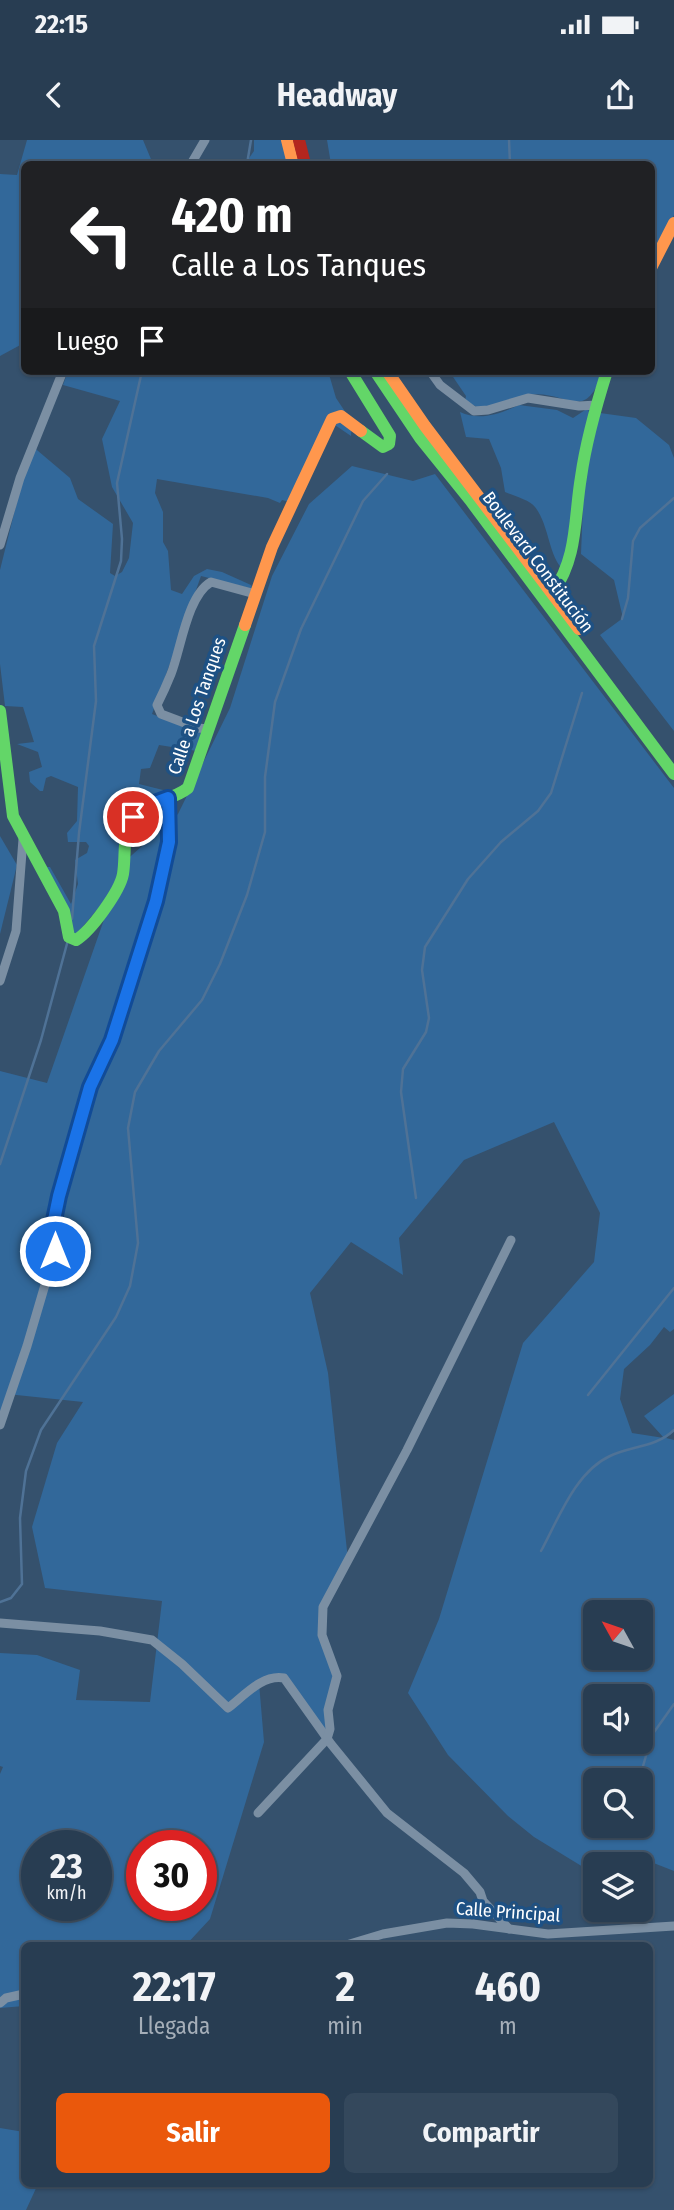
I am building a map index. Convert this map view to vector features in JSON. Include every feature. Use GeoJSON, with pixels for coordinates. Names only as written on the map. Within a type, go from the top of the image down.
{"type":"FeatureCollection","features":[{"type":"Feature","properties":{"kind":"main road"},"geometry":{"type":"LineString","coordinates":[[287,140],[292,161]]}},
{"type":"Feature","properties":{"kind":"main road"},"geometry":{"type":"LineString","coordinates":[[299,140],[304,161]]}},
{"type":"Feature","properties":{"kind":"main road"},"geometry":{"type":"LineString","coordinates":[[655,260],[674,223]]}},
{"type":"Feature","properties":{"kind":"main road","name":"Calle a Los Tanques"},"geometry":{"type":"LineString","coordinates":[[23,839],[64,911],[69,937],[76,940],[81,937],[121,880],[127,834],[133,817],[144,807],[188,788],[272,547],[332,419],[337,415],[345,418],[383,447],[391,440],[354,375]]}},
{"type":"Feature","properties":{"kind":"main road","name":"Boulevard Constitución"},"geometry":{"type":"LineString","coordinates":[[377,375],[420,438],[470,500],[674,774]]}},
{"type":"Feature","properties":{"kind":"main road","name":"Boulevard Constitución"},"geometry":{"type":"LineString","coordinates":[[390,375],[674,758]]}},
{"type":"Feature","properties":{"kind":"main road"},"geometry":{"type":"LineString","coordinates":[[553,592],[565,578],[574,545],[579,483],[606,375]]}},
{"type":"Feature","properties":{"kind":"main road"},"geometry":{"type":"LineString","coordinates":[[0,711],[13,816],[23,839]]}},
{"type":"Feature","properties":{"kind":"street"},"geometry":{"type":"LineString","coordinates":[[193,161],[205,140]]}},
{"type":"Feature","properties":{"kind":"street"},"geometry":{"type":"LineString","coordinates":[[0,545],[20,478],[61,375]]}},
{"type":"Feature","properties":{"kind":"street"},"geometry":{"type":"LineString","coordinates":[[433,375],[440,385],[474,411],[488,410],[528,398],[579,406],[597,405]]}},
{"type":"Feature","properties":{"kind":"street"},"geometry":{"type":"LineString","coordinates":[[208,729],[161,714],[158,705],[172,673],[191,612],[204,587],[215,583],[255,594]]}},
{"type":"Feature","properties":{"kind":"street"},"geometry":{"type":"LineString","coordinates":[[0,1425],[52,1261],[56,1208],[90,1087],[112,1040],[156,901],[169,842],[168,798]]}},
{"type":"Feature","properties":{"kind":"street"},"geometry":{"type":"LineString","coordinates":[[0,981],[16,932],[23,839]]}},
{"type":"Feature","properties":{"kind":"street"},"geometry":{"type":"LineString","coordinates":[[258,1813],[327,1739],[330,1729],[328,1710],[337,1676],[322,1634],[323,1607],[413,1437],[511,1240]]}},
{"type":"Feature","properties":{"kind":"street"},"geometry":{"type":"LineString","coordinates":[[0,1623],[100,1632],[152,1640],[182,1664],[228,1708],[259,1684],[274,1676],[284,1678],[327,1739],[387,1813],[464,1873],[480,1892],[483,1901],[509,1929]]}},
{"type":"Feature","properties":{"kind":"street","name":"Calle Principal"},"geometry":{"type":"LineString","coordinates":[[356,1942],[383,1934],[447,1923],[548,1934],[674,1926]]}},
{"type":"Feature","properties":{"kind":"street"},"geometry":{"type":"LineString","coordinates":[[0,2003],[6,1998],[21,1995]]}},
{"type":"Feature","properties":{"kind":"shaded area"},"geometry":{"type":"Polygon","coordinates":[[[27,140],[143,140],[152,161],[21,161],[27,140]]]}},
{"type":"Feature","properties":{"kind":"shaded area"},"geometry":{"type":"Polygon","coordinates":[[[254,140],[282,140],[290,161],[247,161],[254,151],[254,140]]]}},
{"type":"Feature","properties":{"kind":"shaded area"},"geometry":{"type":"Polygon","coordinates":[[[327,140],[674,140],[674,215],[655,253],[655,161],[330,161],[327,140]]]}},
{"type":"Feature","properties":{"kind":"shaded area"},"geometry":{"type":"Polygon","coordinates":[[[21,161],[21,345],[0,356],[0,174],[17,175],[21,161]]]}},
{"type":"Feature","properties":{"kind":"shaded area"},"geometry":{"type":"Polygon","coordinates":[[[67,375],[329,375],[336,398],[352,422],[351,436],[329,421],[290,502],[282,500],[280,503],[268,498],[157,479],[155,493],[163,512],[163,542],[168,551],[171,590],[182,594],[194,576],[207,569],[222,572],[251,585],[253,589],[201,576],[152,714],[201,733],[197,751],[159,745],[150,768],[141,769],[139,784],[163,790],[166,794],[136,807],[123,863],[178,814],[230,708],[272,576],[309,504],[352,466],[413,481],[435,474],[674,788],[674,1329],[670,1332],[664,1327],[650,1345],[624,1369],[620,1399],[632,1433],[664,1438],[644,1416],[674,1394],[674,1430],[666,1438],[674,1440],[674,1871],[653,1863],[653,1852],[583,1852],[583,1867],[534,1837],[508,1816],[448,1755],[408,1693],[439,1619],[523,1343],[594,1262],[600,1213],[554,1122],[464,1160],[399,1238],[403,1275],[351,1242],[310,1293],[328,1373],[348,1560],[320,1624],[337,1676],[327,1739],[284,1678],[259,1683],[264,1742],[217,1896],[217,1830],[126,1830],[126,1921],[208,1921],[189,1942],[21,1942],[21,2006],[0,2008],[0,1774],[3,1767],[0,1766],[0,1653],[37,1655],[80,1670],[76,1700],[150,1702],[162,1601],[45,1588],[32,1527],[57,1443],[83,1402],[7,1394],[0,1420],[0,1071],[47,1083],[115,888],[75,936],[46,867],[50,867],[71,904],[78,884],[75,860],[87,853],[89,846],[86,842],[68,842],[67,833],[77,821],[78,787],[51,776],[46,778],[43,791],[30,782],[29,772],[42,767],[38,752],[17,744],[34,742],[23,707],[5,706],[0,664],[0,570],[31,445],[70,478],[78,499],[113,524],[110,573],[115,576],[122,572],[129,558],[133,523],[112,487],[102,439],[120,401],[63,385],[67,375]]]}},
{"type":"Feature","properties":{"kind":"shaded area"},"geometry":{"type":"Polygon","coordinates":[[[452,375],[601,375],[589,397],[581,401],[528,395],[481,409],[465,401],[466,396],[452,375]]]}},
{"type":"Feature","properties":{"kind":"shaded area"},"geometry":{"type":"Polygon","coordinates":[[[519,405],[557,410],[573,418],[588,408],[590,417],[575,533],[563,569],[558,564],[535,507],[526,500],[505,492],[501,468],[489,439],[466,437],[460,412],[475,416],[490,415],[519,405]]]}},
{"type":"Feature","properties":{"kind":"shaded area"},"geometry":{"type":"Polygon","coordinates":[[[600,413],[636,418],[669,445],[674,458],[674,731],[600,635],[623,618],[614,580],[581,554],[584,479],[600,413]]]}},
{"type":"Feature","properties":{"kind":"shaded area"},"geometry":{"type":"Polygon","coordinates":[[[0,836],[17,865],[0,934],[0,836]]]}},
{"type":"Feature","properties":{"kind":"shaded area"},"geometry":{"type":"Polygon","coordinates":[[[0,2128],[21,2132],[21,2187],[37,2187],[26,2210],[0,2210],[0,2128]]]}},
{"type":"Feature","properties":{"kind":"waterway"},"geometry":{"type":"LineString","coordinates":[[248,161],[251,140]]}},
{"type":"Feature","properties":{"kind":"waterway"},"geometry":{"type":"LineString","coordinates":[[509,140],[510,161]]}},
{"type":"Feature","properties":{"kind":"waterway"},"geometry":{"type":"LineString","coordinates":[[72,919],[79,833],[96,701],[94,646],[121,561],[122,539],[117,483],[141,375]]}},
{"type":"Feature","properties":{"kind":"waterway"},"geometry":{"type":"LineString","coordinates":[[0,1602],[11,1598],[22,1584],[20,1518],[26,1471],[41,1430],[116,1317],[130,1286],[138,1243],[128,1128],[135,1092],[159,1051],[202,1000],[220,964],[247,895],[265,832],[265,777],[275,702],[301,629],[363,501],[387,474]]}},
{"type":"Feature","properties":{"kind":"waterway"},"geometry":{"type":"LineString","coordinates":[[622,619],[628,598],[633,541],[640,528],[674,498]]}},
{"type":"Feature","properties":{"kind":"waterway"},"geometry":{"type":"LineString","coordinates":[[416,1198],[401,1092],[403,1069],[426,1032],[429,1018],[422,970],[425,947],[468,879],[501,842],[538,811],[551,793],[582,693]]}},
{"type":"Feature","properties":{"kind":"waterway"},"geometry":{"type":"LineString","coordinates":[[0,1164],[41,1040],[68,940]]}},
{"type":"Feature","properties":{"kind":"waterway"},"geometry":{"type":"LineString","coordinates":[[588,1395],[674,1288]]}},
{"type":"Feature","properties":{"kind":"waterway"},"geometry":{"type":"LineString","coordinates":[[541,1551],[569,1498],[587,1473],[610,1456],[660,1440],[674,1430]]}},
{"type":"Feature","properties":{"kind":"waterway"},"geometry":{"type":"LineString","coordinates":[[642,1768],[652,1735],[674,1704]]}},
{"type":"Feature","properties":{"kind":"traffic: fast"},"geometry":{"type":"LineString","coordinates":[[352,375],[390,436],[389,444],[383,447],[361,431]]}},
{"type":"Feature","properties":{"kind":"traffic: fast"},"geometry":{"type":"LineString","coordinates":[[378,375],[420,438],[470,500],[674,774]]}},
{"type":"Feature","properties":{"kind":"traffic: fast"},"geometry":{"type":"LineString","coordinates":[[553,592],[571,551],[586,450],[606,375]]}},
{"type":"Feature","properties":{"kind":"traffic: fast"},"geometry":{"type":"LineString","coordinates":[[0,711],[13,816],[64,911],[69,937],[76,940],[97,920],[121,881],[129,826],[137,813],[188,788],[245,625]]}},
{"type":"Feature","properties":{"kind":"traffic: slow"},"geometry":{"type":"LineString","coordinates":[[287,140],[292,161]]}},
{"type":"Feature","properties":{"kind":"traffic: slow"},"geometry":{"type":"LineString","coordinates":[[655,260],[674,223]]}},
{"type":"Feature","properties":{"kind":"traffic: slow"},"geometry":{"type":"LineString","coordinates":[[390,375],[425,426],[579,629]]}},
{"type":"Feature","properties":{"kind":"traffic: slow"},"geometry":{"type":"LineString","coordinates":[[245,625],[272,547],[332,419],[341,416],[361,431]]}},
{"type":"Feature","properties":{"kind":"traffic: jam"},"geometry":{"type":"LineString","coordinates":[[299,140],[304,161]]}},
{"type":"Feature","properties":{"kind":"route"},"geometry":{"type":"LineString","coordinates":[[55,1251],[56,1208],[90,1087],[112,1040],[166,861],[169,842],[168,798],[151,803],[133,817]]}}]}
